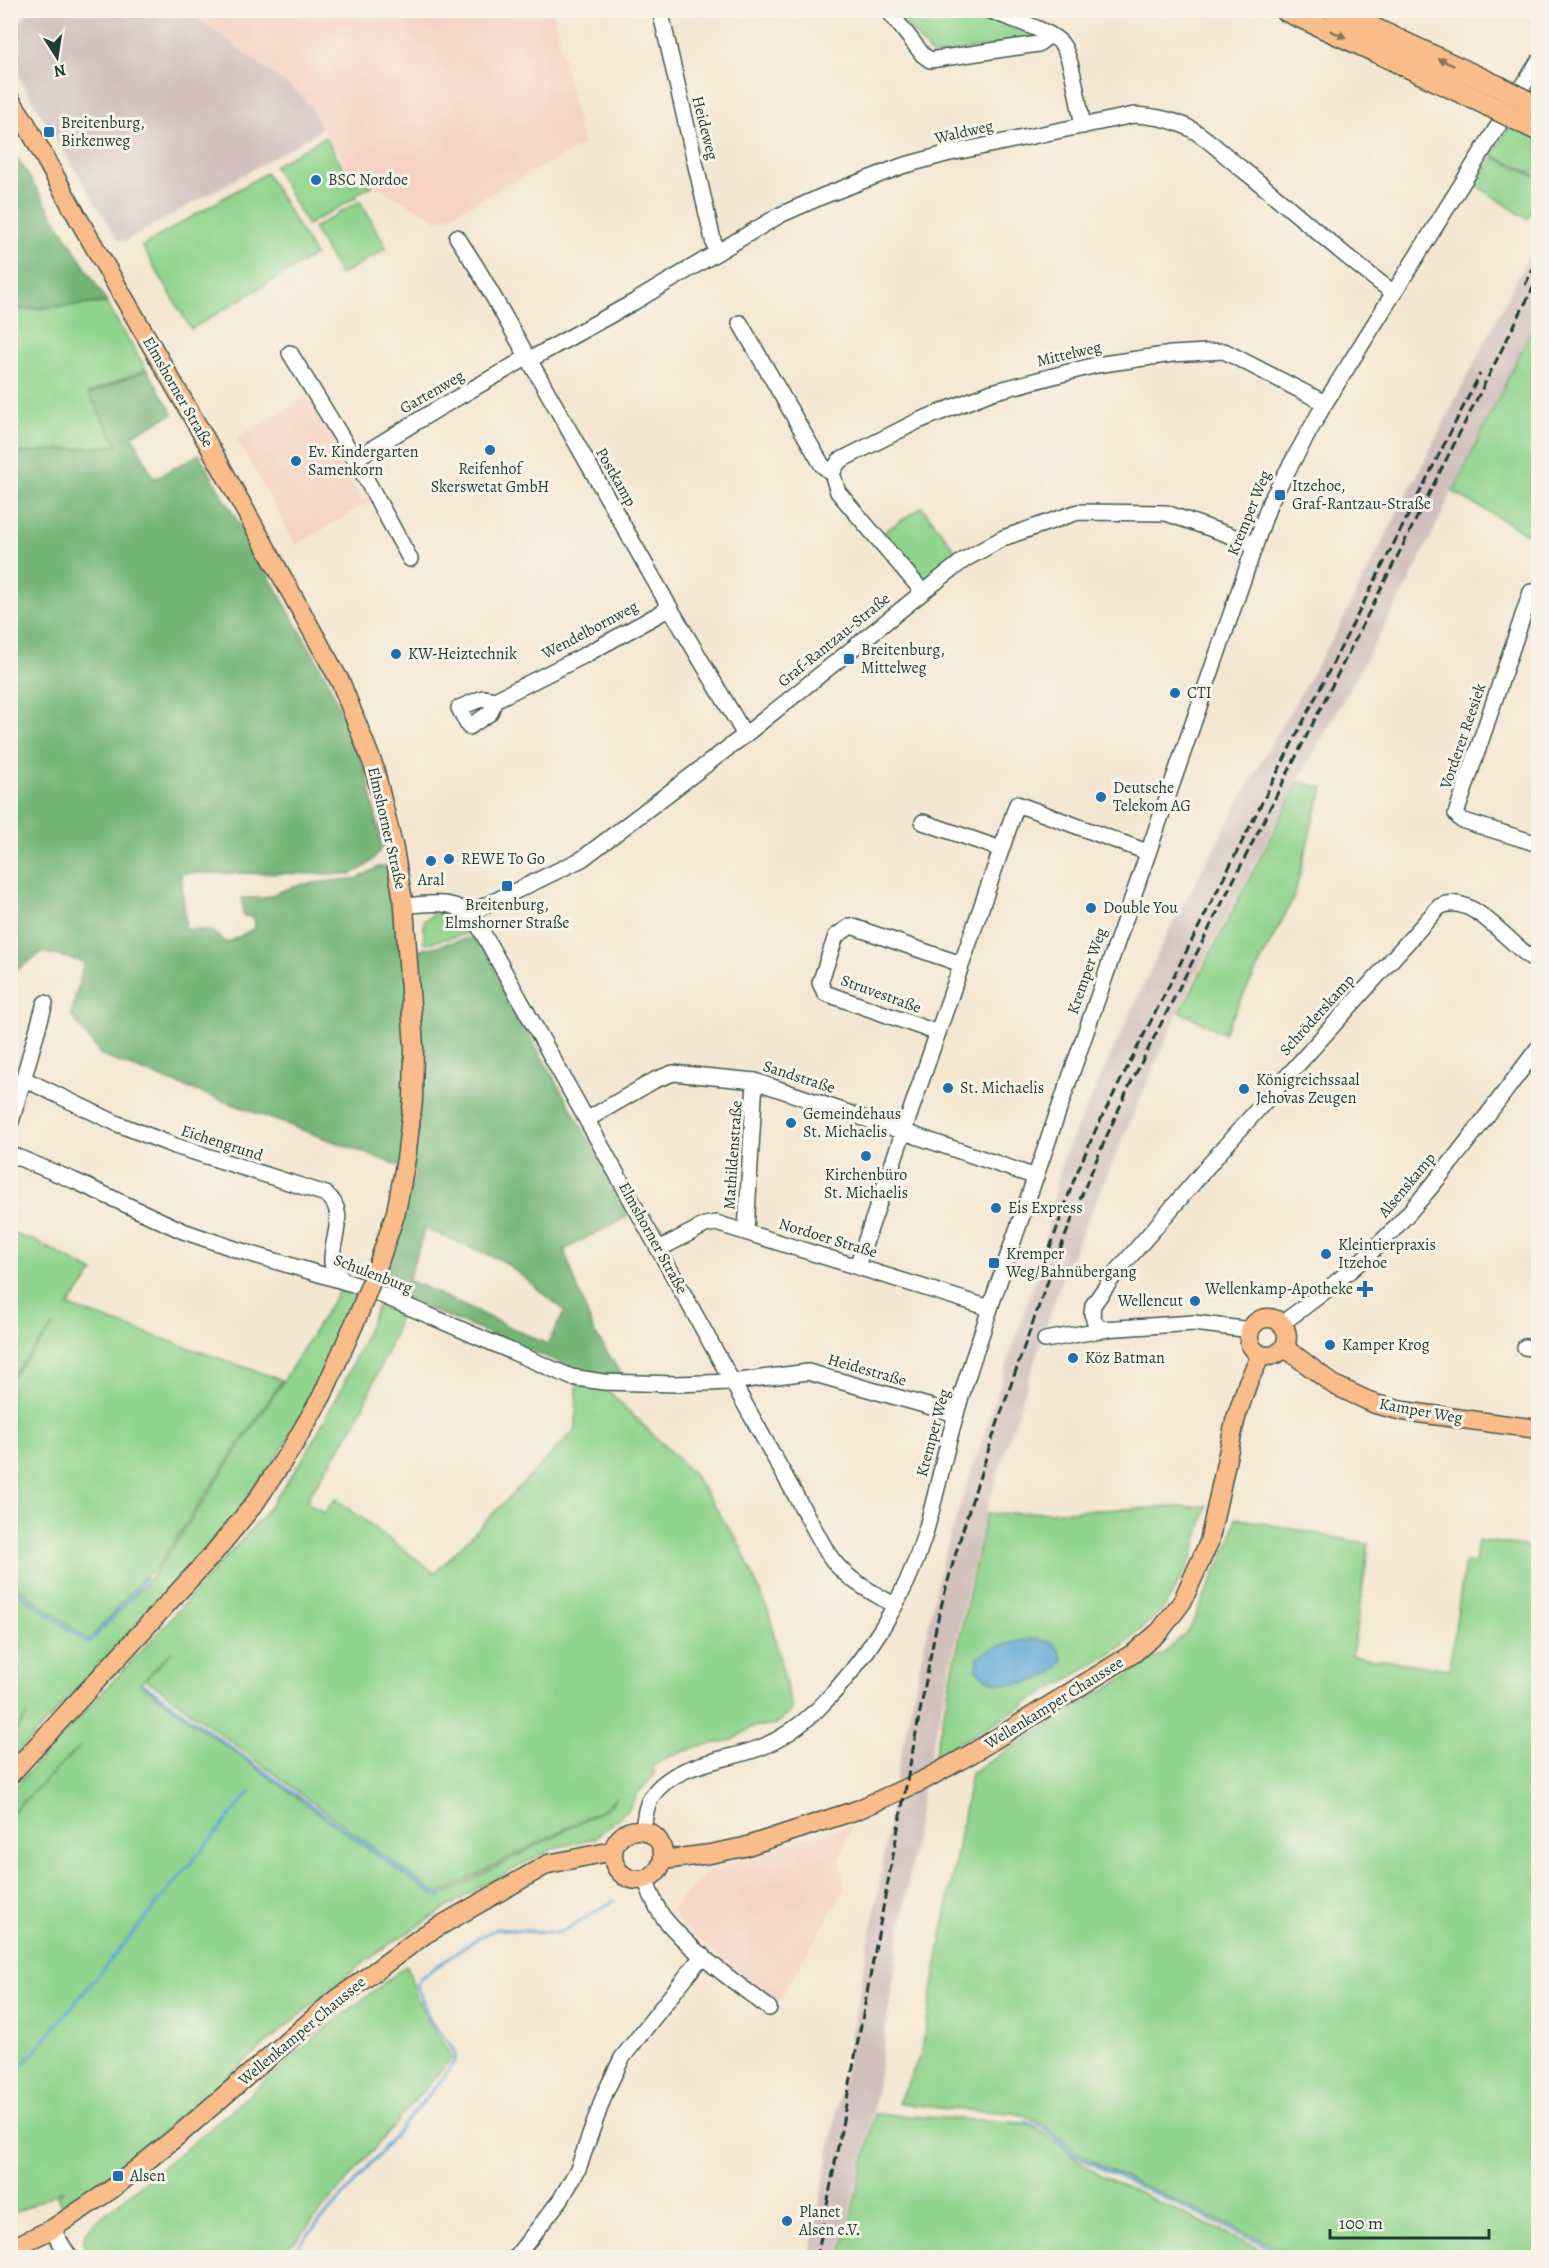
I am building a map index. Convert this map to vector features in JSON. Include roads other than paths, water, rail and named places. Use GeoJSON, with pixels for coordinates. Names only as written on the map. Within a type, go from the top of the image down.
{"type":"FeatureCollection","features":[{"type":"Feature","properties":{"kind":"highway"},"geometry":{"type":"LineString","coordinates":[[1285,10],[1377,52],[1494,96],[1537,106]]}},
{"type":"Feature","properties":{"kind":"highway"},"geometry":{"type":"LineString","coordinates":[[1334,10],[1494,96],[1531,127]]}},
{"type":"Feature","properties":{"kind":"main road","name":"Elmshorner Straße"},"geometry":{"type":"LineString","coordinates":[[10,99],[209,445],[341,683],[382,792],[404,906]]}},
{"type":"Feature","properties":{"kind":"main road"},"geometry":{"type":"LineString","coordinates":[[10,1775],[197,1571],[255,1503],[291,1449],[322,1396],[379,1262],[396,1212],[406,1159],[413,1100],[414,1047],[404,906]]}},
{"type":"Feature","properties":{"kind":"main road"},"geometry":{"type":"LineString","coordinates":[[1263,1319],[1273,1319],[1281,1324],[1287,1335],[1284,1347],[1275,1355],[1261,1355],[1251,1345],[1251,1330],[1255,1323],[1263,1319]]}},
{"type":"Feature","properties":{"kind":"main road","name":"Kamper Weg"},"geometry":{"type":"LineString","coordinates":[[1284,1347],[1334,1385],[1366,1401],[1403,1411],[1539,1429]]}},
{"type":"Feature","properties":{"kind":"main road","name":"Wellenkamper Chaussee"},"geometry":{"type":"LineString","coordinates":[[663,1860],[744,1847],[890,1797],[971,1754],[1134,1653],[1160,1631],[1182,1602],[1204,1557],[1235,1421],[1244,1392],[1261,1355]]}},
{"type":"Feature","properties":{"kind":"main road"},"geometry":{"type":"LineString","coordinates":[[634,1830],[643,1830],[654,1835],[660,1842],[663,1860],[657,1872],[645,1879],[636,1880],[623,1875],[614,1864],[613,1851],[617,1841],[625,1834],[634,1830]]}},
{"type":"Feature","properties":{"kind":"main road","name":"Wellenkamper Chaussee"},"geometry":{"type":"LineString","coordinates":[[10,2248],[51,2229],[86,2207],[142,2165],[328,2006],[424,1935],[548,1864],[613,1851]]}},
{"type":"Feature","properties":{"kind":"street","name":"Heideweg"},"geometry":{"type":"LineString","coordinates":[[660,10],[716,253]]}},
{"type":"Feature","properties":{"kind":"street"},"geometry":{"type":"LineString","coordinates":[[888,10],[923,55],[930,60],[1038,44],[1050,35]]}},
{"type":"Feature","properties":{"kind":"street"},"geometry":{"type":"LineString","coordinates":[[988,10],[1050,35],[1061,42],[1068,54],[1083,126]]}},
{"type":"Feature","properties":{"kind":"street","name":"Kremper Weg"},"geometry":{"type":"LineString","coordinates":[[643,1830],[651,1797],[671,1778],[688,1770],[762,1748],[803,1723],[852,1672],[894,1605],[924,1536],[956,1414],[990,1308],[1275,489],[1324,403],[1539,62]]}},
{"type":"Feature","properties":{"kind":"street","name":"Waldweg"},"geometry":{"type":"LineString","coordinates":[[528,359],[634,302],[780,215],[823,196],[902,166],[946,154],[1134,115],[1175,122],[1193,130],[1281,200],[1365,272],[1394,293]]}},
{"type":"Feature","properties":{"kind":"street","name":"Postkamp"},"geometry":{"type":"LineString","coordinates":[[457,237],[745,735]]}},
{"type":"Feature","properties":{"kind":"street"},"geometry":{"type":"LineString","coordinates":[[740,323],[822,465],[832,473],[838,492],[923,592]]}},
{"type":"Feature","properties":{"kind":"street","name":"Mittelweg"},"geometry":{"type":"LineString","coordinates":[[832,473],[839,461],[918,421],[992,393],[1096,365],[1172,354],[1224,351],[1324,403]]}},
{"type":"Feature","properties":{"kind":"street"},"geometry":{"type":"LineString","coordinates":[[290,353],[355,459],[410,559]]}},
{"type":"Feature","properties":{"kind":"street","name":"Gartenweg"},"geometry":{"type":"LineString","coordinates":[[355,459],[528,359]]}},
{"type":"Feature","properties":{"kind":"street","name":"Graf-Rantzau-Straße"},"geometry":{"type":"LineString","coordinates":[[470,913],[582,859],[745,735],[964,560],[1003,538],[1078,512],[1166,513],[1255,544]]}},
{"type":"Feature","properties":{"kind":"street","name":"Vorderer Reesiek"},"geometry":{"type":"LineString","coordinates":[[1539,594],[1531,592],[1455,813],[1461,820],[1539,844]]}},
{"type":"Feature","properties":{"kind":"street","name":"Wendelbornweg"},"geometry":{"type":"LineString","coordinates":[[495,700],[583,656],[670,608]]}},
{"type":"Feature","properties":{"kind":"street","name":"Struvestraße"},"geometry":{"type":"LineString","coordinates":[[857,1266],[1017,804],[1147,852]]}},
{"type":"Feature","properties":{"kind":"street"},"geometry":{"type":"LineString","coordinates":[[923,822],[1001,849]]}},
{"type":"Feature","properties":{"kind":"street","name":"Elmshorner Straße"},"geometry":{"type":"LineString","coordinates":[[404,906],[447,903],[470,913],[475,919],[588,1119],[731,1382],[834,1562],[849,1578],[894,1605]]}},
{"type":"Feature","properties":{"kind":"street","name":"Schröderskamp"},"geometry":{"type":"LineString","coordinates":[[1103,1328],[1092,1314],[1093,1305],[1115,1274],[1233,1137],[1439,907],[1450,903],[1468,906],[1539,962]]}},
{"type":"Feature","properties":{"kind":"street","name":"Struvestraße"},"geometry":{"type":"LineString","coordinates":[[938,1034],[825,993],[820,983],[836,936],[851,926],[961,964]]}},
{"type":"Feature","properties":{"kind":"street"},"geometry":{"type":"LineString","coordinates":[[11,1122],[45,1004]]}},
{"type":"Feature","properties":{"kind":"street","name":"Alsenskamp"},"geometry":{"type":"LineString","coordinates":[[1281,1324],[1336,1283],[1398,1224],[1539,1048]]}},
{"type":"Feature","properties":{"kind":"street","name":"Sandstraße"},"geometry":{"type":"LineString","coordinates":[[588,1119],[655,1080],[673,1073],[755,1080],[1036,1177]]}},
{"type":"Feature","properties":{"kind":"street","name":"Eichengrund"},"geometry":{"type":"LineString","coordinates":[[24,1079],[118,1124],[175,1146],[326,1194],[335,1203],[338,1211],[332,1262],[333,1268],[343,1280]]}},
{"type":"Feature","properties":{"kind":"street","name":"Mathildenstraße"},"geometry":{"type":"LineString","coordinates":[[746,1231],[755,1080]]}},
{"type":"Feature","properties":{"kind":"street","name":"Schulenburg"},"geometry":{"type":"LineString","coordinates":[[10,1154],[198,1236],[343,1280],[571,1377],[628,1384],[731,1382]]}},
{"type":"Feature","properties":{"kind":"street","name":"Nordoer Straße"},"geometry":{"type":"LineString","coordinates":[[659,1249],[711,1223],[746,1231],[990,1308]]}},
{"type":"Feature","properties":{"kind":"street"},"geometry":{"type":"LineString","coordinates":[[1045,1340],[1103,1328],[1194,1323],[1251,1330]]}},
{"type":"Feature","properties":{"kind":"street","name":"Heidestraße"},"geometry":{"type":"LineString","coordinates":[[731,1382],[808,1372],[956,1414]]}},
{"type":"Feature","properties":{"kind":"street"},"geometry":{"type":"LineString","coordinates":[[645,1879],[663,1916],[703,1955],[769,2008]]}},
{"type":"Feature","properties":{"kind":"street"},"geometry":{"type":"LineString","coordinates":[[515,2258],[561,2199],[578,2169],[604,2092],[622,2058],[703,1955]]}},
{"type":"Feature","properties":{"kind":"street"},"geometry":{"type":"LineString","coordinates":[[51,2229],[70,2258]]}},
{"type":"Feature","properties":{"kind":"water"},"geometry":{"type":"Polygon","coordinates":[[[1034,1639],[1052,1642],[1060,1652],[1063,1661],[1057,1668],[1040,1679],[1008,1684],[989,1679],[977,1670],[978,1657],[984,1653],[1019,1641],[1034,1639]]]}},
{"type":"Feature","properties":{"kind":"waterway"},"geometry":{"type":"LineString","coordinates":[[10,1586],[89,1643],[146,1578]]}},
{"type":"Feature","properties":{"kind":"waterway"},"geometry":{"type":"LineString","coordinates":[[142,1683],[434,1894],[442,1894]]}},
{"type":"Feature","properties":{"kind":"waterway"},"geometry":{"type":"LineString","coordinates":[[10,2078],[31,2056],[251,1791]]}},
{"type":"Feature","properties":{"kind":"waterway"},"geometry":{"type":"LineString","coordinates":[[287,2258],[352,2186],[447,2073],[456,2057],[451,2046],[430,2021],[417,1985],[420,1978],[475,1940],[496,1929],[559,1933],[614,1901]]}},
{"type":"Feature","properties":{"kind":"waterway"},"geometry":{"type":"LineString","coordinates":[[1025,2120],[1045,2129],[1076,2155],[1104,2170],[1292,2258]]}},
{"type":"Feature","properties":{"kind":"railway"},"geometry":{"type":"LineString","coordinates":[[1525,285],[1538,259]]}},
{"type":"Feature","properties":{"kind":"railway"},"geometry":{"type":"LineString","coordinates":[[817,2258],[936,1627],[972,1500],[1040,1303],[1067,1231],[1128,1089],[1538,278]]}},
{"type":"Feature","properties":{"kind":"railway"},"geometry":{"type":"LineString","coordinates":[[1050,1248],[1075,1177],[1096,1129],[1480,374]]}},
{"type":"Feature","properties":{"kind":"place","name":"Breitenburg, Birkenweg"},"geometry":{"type":"Point","coordinates":[49,132]}},
{"type":"Feature","properties":{"kind":"place","name":"BSC Nordoe"},"geometry":{"type":"Point","coordinates":[316,180]}},
{"type":"Feature","properties":{"kind":"place","name":"Reifenhof Skerswetat GmbH"},"geometry":{"type":"Point","coordinates":[490,450]}},
{"type":"Feature","properties":{"kind":"place","name":"Ev. Kindergarten Samenkorn"},"geometry":{"type":"Point","coordinates":[296,461]}},
{"type":"Feature","properties":{"kind":"place","name":"Itzehoe, Graf-Rantzau-Straße"},"geometry":{"type":"Point","coordinates":[1280,495]}},
{"type":"Feature","properties":{"kind":"place","name":"KW-Heiztechnik"},"geometry":{"type":"Point","coordinates":[396,654]}},
{"type":"Feature","properties":{"kind":"place","name":"Breitenburg, Mittelweg"},"geometry":{"type":"Point","coordinates":[849,659]}},
{"type":"Feature","properties":{"kind":"place","name":"CTI"},"geometry":{"type":"Point","coordinates":[1175,693]}},
{"type":"Feature","properties":{"kind":"place","name":"Deutsche Telekom AG"},"geometry":{"type":"Point","coordinates":[1101,797]}},
{"type":"Feature","properties":{"kind":"place","name":"REWE To Go"},"geometry":{"type":"Point","coordinates":[449,859]}},
{"type":"Feature","properties":{"kind":"place","name":"Aral"},"geometry":{"type":"Point","coordinates":[431,861]}},
{"type":"Feature","properties":{"kind":"place","name":"Breitenburg, Elmshorner Straße"},"geometry":{"type":"Point","coordinates":[507,886]}},
{"type":"Feature","properties":{"kind":"place","name":"Double You"},"geometry":{"type":"Point","coordinates":[1091,908]}},
{"type":"Feature","properties":{"kind":"place","name":"St. Michaelis"},"geometry":{"type":"Point","coordinates":[948,1088]}},
{"type":"Feature","properties":{"kind":"place","name":"Königreichssaal Jehovas Zeugen"},"geometry":{"type":"Point","coordinates":[1244,1089]}},
{"type":"Feature","properties":{"kind":"place","name":"Gemeindehaus St. Michaelis"},"geometry":{"type":"Point","coordinates":[791,1123]}},
{"type":"Feature","properties":{"kind":"place","name":"Kirchenbüro St. Michaelis"},"geometry":{"type":"Point","coordinates":[866,1156]}},
{"type":"Feature","properties":{"kind":"place","name":"Eis Express"},"geometry":{"type":"Point","coordinates":[996,1208]}},
{"type":"Feature","properties":{"kind":"place","name":"Kleintierpraxis Itzehoe"},"geometry":{"type":"Point","coordinates":[1326,1254]}},
{"type":"Feature","properties":{"kind":"place","name":"Kremper Weg/Bahnübergang"},"geometry":{"type":"Point","coordinates":[994,1263]}},
{"type":"Feature","properties":{"kind":"place","name":"Wellenkamp-Apotheke"},"geometry":{"type":"Point","coordinates":[1365,1289]}},
{"type":"Feature","properties":{"kind":"place","name":"Wellencut"},"geometry":{"type":"Point","coordinates":[1195,1301]}},
{"type":"Feature","properties":{"kind":"place","name":"Kamper Krog"},"geometry":{"type":"Point","coordinates":[1330,1345]}},
{"type":"Feature","properties":{"kind":"place","name":"Köz Batman"},"geometry":{"type":"Point","coordinates":[1073,1358]}},
{"type":"Feature","properties":{"kind":"place","name":"Alsen"},"geometry":{"type":"Point","coordinates":[118,2176]}},
{"type":"Feature","properties":{"kind":"place","name":"Planet Alsen e.V."},"geometry":{"type":"Point","coordinates":[787,2221]}}]}
